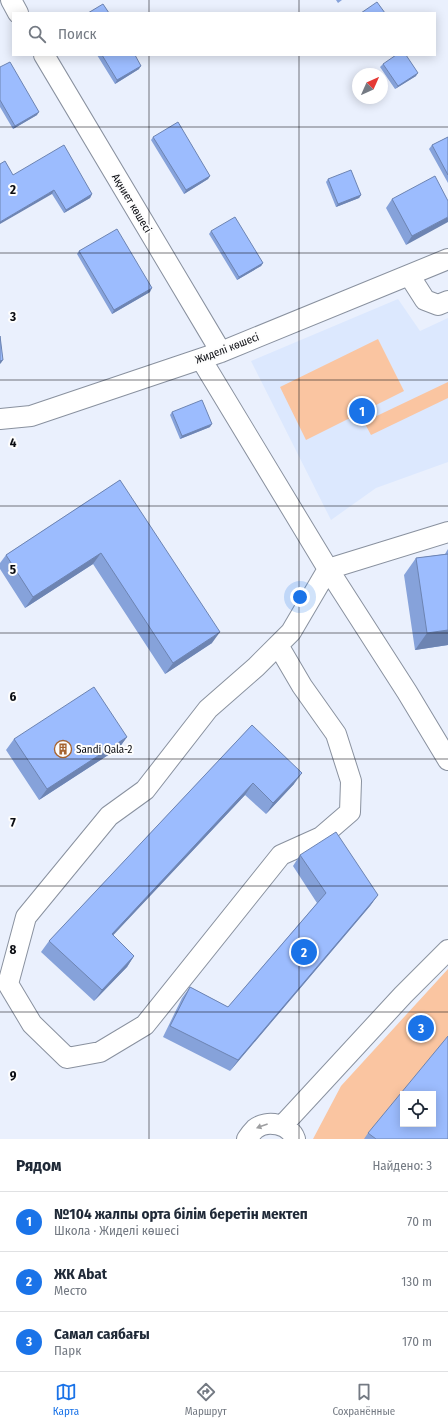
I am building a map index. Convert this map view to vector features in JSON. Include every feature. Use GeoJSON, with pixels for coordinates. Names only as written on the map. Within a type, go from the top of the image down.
{"type":"FeatureCollection","features":[{"type":"Feature","properties":{"kind":"street"},"geometry":{"type":"LineString","coordinates":[[11,0],[17,12]]}},
{"type":"Feature","properties":{"kind":"street","name":"Ақниет көшесі"},"geometry":{"type":"LineString","coordinates":[[45,56],[221,352]]}},
{"type":"Feature","properties":{"kind":"street","name":"Жиделі көшесі"},"geometry":{"type":"LineString","coordinates":[[0,419],[31,416],[221,352],[448,259]]}},
{"type":"Feature","properties":{"kind":"street"},"geometry":{"type":"LineString","coordinates":[[409,274],[425,300],[438,305],[448,301]]}},
{"type":"Feature","properties":{"kind":"street"},"geometry":{"type":"LineString","coordinates":[[201,359],[328,569],[407,692],[448,760]]}},
{"type":"Feature","properties":{"kind":"street"},"geometry":{"type":"LineString","coordinates":[[278,645],[302,686],[336,734],[351,781],[350,812],[321,837],[281,856],[145,1025],[100,1052],[66,1058],[32,1024],[8,984],[26,917],[109,816],[145,790],[208,709],[256,667],[278,645],[291,632],[328,569],[448,532]]}},
{"type":"Feature","properties":{"kind":"street"},"geometry":{"type":"LineString","coordinates":[[247,1139],[256,1128],[269,1124],[289,1132],[403,995],[448,950]]}},
{"type":"Feature","properties":{"kind":"shaded area"},"geometry":{"type":"Polygon","coordinates":[[[398,299],[420,331],[448,318],[448,462],[376,488],[331,520],[251,361],[398,299]]]}},
{"type":"Feature","properties":{"kind":"shaded area"},"geometry":{"type":"Polygon","coordinates":[[[378,339],[404,391],[306,440],[280,387],[378,339]]]}},
{"type":"Feature","properties":{"kind":"shaded area"},"geometry":{"type":"Polygon","coordinates":[[[448,382],[448,398],[371,435],[364,422],[448,382]]]}},
{"type":"Feature","properties":{"kind":"shaded area"},"geometry":{"type":"Polygon","coordinates":[[[448,969],[448,1139],[313,1139],[341,1086],[448,969]]]}},
{"type":"Feature","properties":{"kind":"building"},"geometry":{"type":"Polygon","coordinates":[[[377,2],[384,12],[362,12],[377,2]]]}},
{"type":"Feature","properties":{"kind":"building"},"geometry":{"type":"Polygon","coordinates":[[[103,4],[108,12],[90,12],[103,4]]]}},
{"type":"Feature","properties":{"kind":"building"},"geometry":{"type":"Polygon","coordinates":[[[103,56],[136,56],[141,66],[117,80],[103,56]]]}},
{"type":"Feature","properties":{"kind":"building"},"geometry":{"type":"Polygon","coordinates":[[[395,56],[407,56],[418,73],[398,86],[388,71],[388,68],[386,68],[383,64],[395,56]]]}},
{"type":"Feature","properties":{"kind":"building"},"geometry":{"type":"Polygon","coordinates":[[[10,62],[39,112],[15,126],[0,100],[0,67],[10,62]]]}},
{"type":"Feature","properties":{"kind":"building"},"geometry":{"type":"Polygon","coordinates":[[[178,122],[210,176],[186,190],[153,137],[178,122]]]}},
{"type":"Feature","properties":{"kind":"building"},"geometry":{"type":"Polygon","coordinates":[[[448,137],[448,175],[432,145],[448,137]]]}},
{"type":"Feature","properties":{"kind":"building"},"geometry":{"type":"Polygon","coordinates":[[[64,145],[92,194],[66,210],[54,190],[0,222],[0,164],[5,161],[13,175],[64,145]]]}},
{"type":"Feature","properties":{"kind":"building"},"geometry":{"type":"Polygon","coordinates":[[[351,170],[361,195],[338,204],[328,179],[351,170]]]}},
{"type":"Feature","properties":{"kind":"building"},"geometry":{"type":"Polygon","coordinates":[[[435,176],[448,201],[448,217],[412,236],[392,199],[435,176]]]}},
{"type":"Feature","properties":{"kind":"building"},"geometry":{"type":"Polygon","coordinates":[[[235,217],[263,263],[239,277],[211,231],[235,217]]]}},
{"type":"Feature","properties":{"kind":"building"},"geometry":{"type":"Polygon","coordinates":[[[117,229],[152,288],[114,310],[79,251],[117,229]]]}},
{"type":"Feature","properties":{"kind":"building"},"geometry":{"type":"Polygon","coordinates":[[[0,336],[3,360],[0,361],[0,336]]]}},
{"type":"Feature","properties":{"kind":"building"},"geometry":{"type":"Polygon","coordinates":[[[202,400],[212,424],[182,436],[172,412],[202,400]]]}},
{"type":"Feature","properties":{"kind":"building"},"geometry":{"type":"Polygon","coordinates":[[[120,480],[220,632],[173,663],[101,553],[33,597],[6,555],[120,480]]]}},
{"type":"Feature","properties":{"kind":"building"},"geometry":{"type":"Polygon","coordinates":[[[448,554],[448,630],[427,633],[416,558],[448,554]]]}},
{"type":"Feature","properties":{"kind":"building","name":"Sandi Qala-2"},"geometry":{"type":"Polygon","coordinates":[[[94,687],[127,737],[47,789],[14,739],[94,687]]]}},
{"type":"Feature","properties":{"kind":"building"},"geometry":{"type":"Polygon","coordinates":[[[252,725],[302,773],[273,803],[253,783],[112,934],[134,956],[102,990],[49,941],[252,725]]]}},
{"type":"Feature","properties":{"kind":"building"},"geometry":{"type":"Polygon","coordinates":[[[336,832],[378,895],[238,1060],[170,1026],[190,987],[228,1007],[326,893],[300,855],[336,832]]]}},
{"type":"Feature","properties":{"kind":"building"},"geometry":{"type":"Polygon","coordinates":[[[448,1036],[448,1139],[376,1139],[368,1133],[400,1094],[400,1127],[436,1127],[436,1091],[403,1091],[448,1036]]]}},
{"type":"Feature","properties":{"kind":"place","name":"№104 жалпы орта білім беретін мектеп"},"geometry":{"type":"Point","coordinates":[362,411]}},
{"type":"Feature","properties":{"kind":"place","name":"Sandi Qala-2"},"geometry":{"type":"Point","coordinates":[63,749]}},
{"type":"Feature","properties":{"kind":"place","name":"ЖК Abat"},"geometry":{"type":"Point","coordinates":[304,952]}},
{"type":"Feature","properties":{"kind":"place","name":"Самал саябағы"},"geometry":{"type":"Point","coordinates":[421,1028]}}]}
